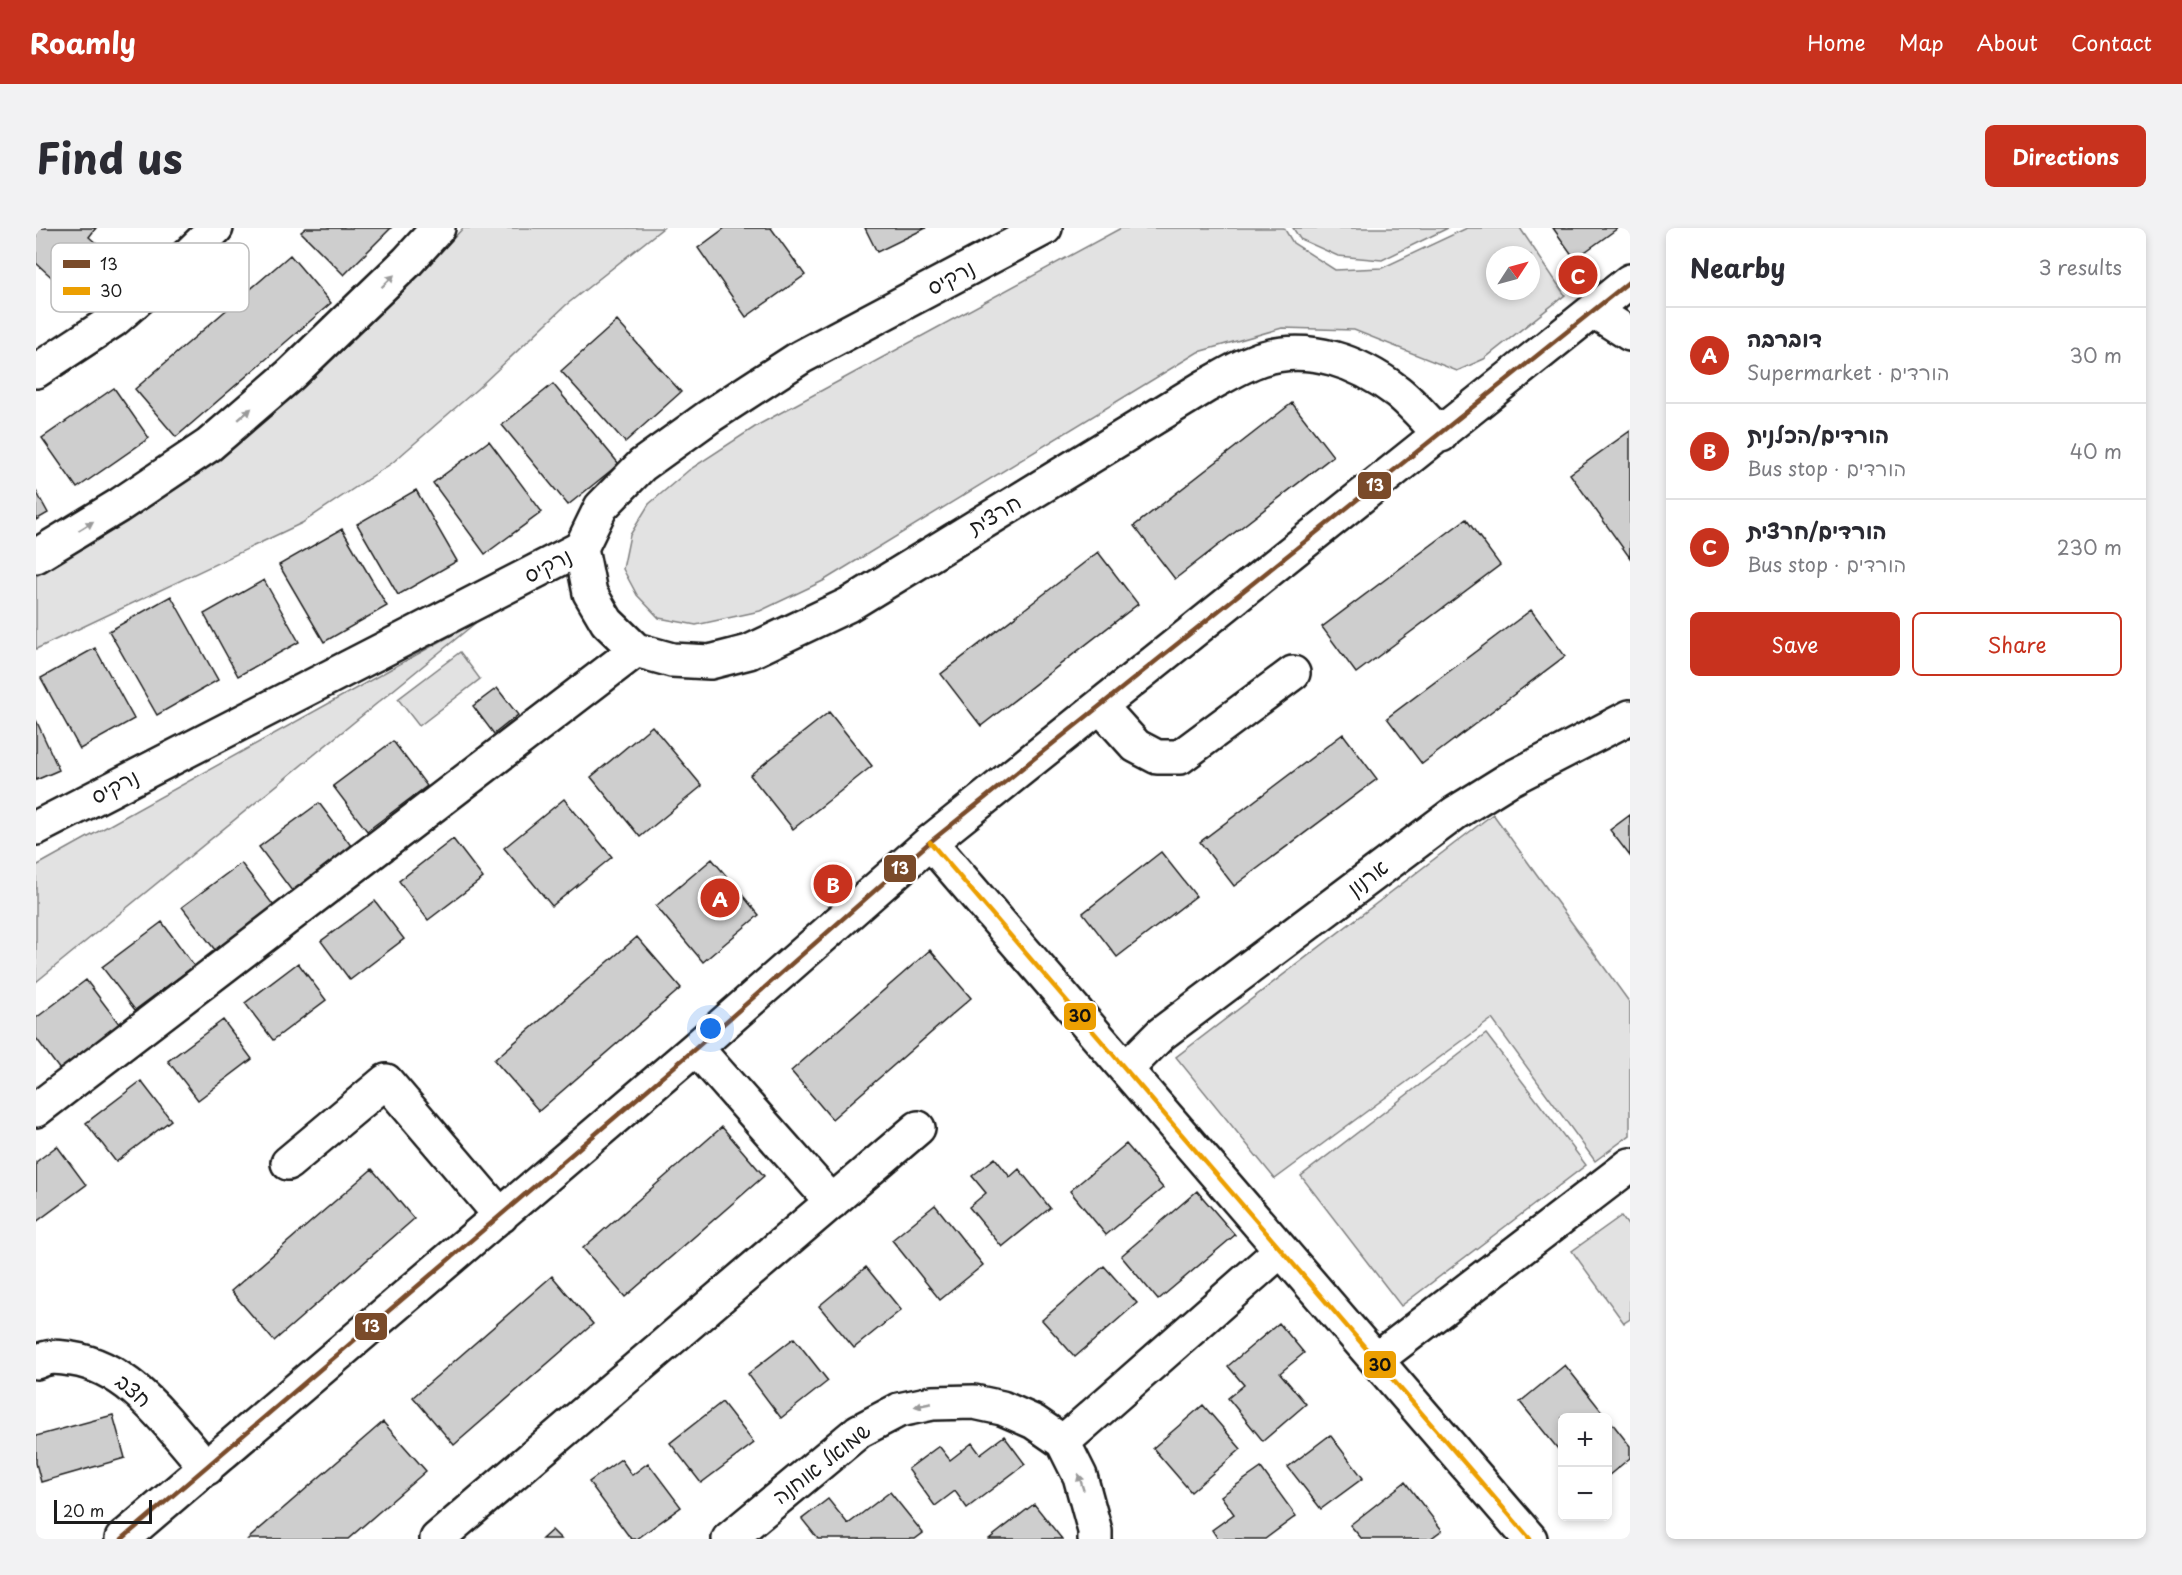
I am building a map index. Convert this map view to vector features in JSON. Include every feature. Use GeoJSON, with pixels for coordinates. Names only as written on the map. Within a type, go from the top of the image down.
{"type":"FeatureCollection","features":[{"type":"Feature","properties":{"kind":"street"},"geometry":{"type":"LineString","coordinates":[[201,243],[216,228]]}},
{"type":"Feature","properties":{"kind":"street"},"geometry":{"type":"LineString","coordinates":[[36,556],[118,506],[209,446],[290,375],[407,262],[438,228]]}},
{"type":"Feature","properties":{"kind":"street","name":"נרקיס"},"geometry":{"type":"LineString","coordinates":[[36,828],[581,548],[601,507],[642,465],[710,416],[801,357],[1045,228]]}},
{"type":"Feature","properties":{"kind":"street"},"geometry":{"type":"LineString","coordinates":[[122,1539],[696,1048],[930,842],[1441,435],[1630,281]]}},
{"type":"Feature","properties":{"kind":"street"},"geometry":{"type":"LineString","coordinates":[[1594,310],[1630,334]]}},
{"type":"Feature","properties":{"kind":"street"},"geometry":{"type":"LineString","coordinates":[[36,372],[123,312]]}},
{"type":"Feature","properties":{"kind":"street","name":"חרצית"},"geometry":{"type":"LineString","coordinates":[[581,548],[590,593],[607,622],[636,650],[672,660],[710,662],[749,652],[848,605],[1206,386],[1259,359],[1295,352],[1332,357],[1369,372],[1400,393],[1441,435]]}},
{"type":"Feature","properties":{"kind":"street"},"geometry":{"type":"LineString","coordinates":[[36,1110],[636,650]]}},
{"type":"Feature","properties":{"kind":"street"},"geometry":{"type":"LineString","coordinates":[[1100,706],[1136,746],[1157,758],[1180,757],[1293,673]]}},
{"type":"Feature","properties":{"kind":"street","name":"ארנון"},"geometry":{"type":"LineString","coordinates":[[1126,1069],[1161,1034],[1455,813],[1508,780],[1630,717]]}},
{"type":"Feature","properties":{"kind":"street"},"geometry":{"type":"LineString","coordinates":[[930,842],[1530,1539]]}},
{"type":"Feature","properties":{"kind":"street"},"geometry":{"type":"LineString","coordinates":[[696,1048],[832,1202]]}},
{"type":"Feature","properties":{"kind":"street"},"geometry":{"type":"LineString","coordinates":[[288,1163],[387,1081],[501,1216]]}},
{"type":"Feature","properties":{"kind":"street"},"geometry":{"type":"LineString","coordinates":[[437,1539],[918,1128]]}},
{"type":"Feature","properties":{"kind":"street"},"geometry":{"type":"LineString","coordinates":[[1376,1360],[1630,1165]]}},
{"type":"Feature","properties":{"kind":"street"},"geometry":{"type":"LineString","coordinates":[[1063,1442],[1281,1250]]}},
{"type":"Feature","properties":{"kind":"street","name":"חצב"},"geometry":{"type":"LineString","coordinates":[[36,1362],[48,1356],[85,1361],[114,1373],[144,1397],[207,1468]]}},
{"type":"Feature","properties":{"kind":"street","name":"שמואל אוחנה"},"geometry":{"type":"LineString","coordinates":[[729,1539],[859,1431],[899,1410],[932,1403],[974,1402],[1002,1408],[1035,1422],[1063,1442],[1080,1476],[1095,1531],[1095,1539]]}},
{"type":"Feature","properties":{"kind":"shaded area"},"geometry":{"type":"Polygon","coordinates":[[[463,228],[663,228],[566,305],[477,389],[392,463],[302,523],[36,649],[36,576],[127,522],[220,460],[302,389],[420,275],[463,228]]]}},
{"type":"Feature","properties":{"kind":"shaded area"},"geometry":{"type":"Polygon","coordinates":[[[1121,228],[1284,228],[1293,243],[1335,270],[1382,268],[1467,228],[1520,228],[1532,246],[1486,246],[1486,300],[1540,300],[1540,258],[1565,295],[1484,359],[1457,371],[1354,330],[1282,328],[1198,352],[823,581],[760,611],[696,625],[659,618],[637,595],[623,569],[630,535],[649,504],[689,470],[758,425],[1121,228]]]}},
{"type":"Feature","properties":{"kind":"shaded area"},"geometry":{"type":"Polygon","coordinates":[[[1293,228],[1448,228],[1382,260],[1338,256],[1300,239],[1293,228]]]}},
{"type":"Feature","properties":{"kind":"shaded area"},"geometry":{"type":"Polygon","coordinates":[[[479,620],[36,982],[36,866],[479,620]]]}},
{"type":"Feature","properties":{"kind":"shaded area"},"geometry":{"type":"Polygon","coordinates":[[[460,652],[480,679],[419,726],[398,699],[460,652]]]}},
{"type":"Feature","properties":{"kind":"shaded area"},"geometry":{"type":"Polygon","coordinates":[[[1493,814],[1630,1003],[1630,1135],[1595,1161],[1492,1019],[1275,1179],[1176,1057],[1493,814]]]}},
{"type":"Feature","properties":{"kind":"shaded area"},"geometry":{"type":"Polygon","coordinates":[[[1486,1034],[1586,1165],[1401,1306],[1301,1176],[1486,1034]]]}},
{"type":"Feature","properties":{"kind":"shaded area"},"geometry":{"type":"Polygon","coordinates":[[[1621,1216],[1630,1228],[1630,1319],[1624,1323],[1572,1251],[1621,1216]]]}},
{"type":"Feature","properties":{"kind":"building"},"geometry":{"type":"Polygon","coordinates":[[[36,228],[96,228],[89,237],[96,243],[51,243],[51,277],[36,263],[36,228]]]}},
{"type":"Feature","properties":{"kind":"building"},"geometry":{"type":"Polygon","coordinates":[[[306,228],[391,228],[344,275],[301,232],[306,228]]]}},
{"type":"Feature","properties":{"kind":"building"},"geometry":{"type":"Polygon","coordinates":[[[725,228],[771,228],[805,275],[746,317],[698,248],[725,228]]]}},
{"type":"Feature","properties":{"kind":"building"},"geometry":{"type":"Polygon","coordinates":[[[865,228],[926,228],[877,252],[865,228]]]}},
{"type":"Feature","properties":{"kind":"building"},"geometry":{"type":"Polygon","coordinates":[[[1553,228],[1618,228],[1575,259],[1553,228]]]}},
{"type":"Feature","properties":{"kind":"building"},"geometry":{"type":"Polygon","coordinates":[[[290,255],[331,303],[176,437],[135,389],[224,312],[249,312],[249,290],[290,255]]]}},
{"type":"Feature","properties":{"kind":"building"},"geometry":{"type":"Polygon","coordinates":[[[617,321],[681,392],[625,442],[561,371],[617,321]]]}},
{"type":"Feature","properties":{"kind":"building"},"geometry":{"type":"Polygon","coordinates":[[[553,384],[619,464],[568,505],[502,425],[553,384]]]}},
{"type":"Feature","properties":{"kind":"building"},"geometry":{"type":"Polygon","coordinates":[[[114,388],[149,438],[77,488],[42,438],[114,388]]]}},
{"type":"Feature","properties":{"kind":"building"},"geometry":{"type":"Polygon","coordinates":[[[1292,403],[1333,456],[1175,579],[1134,526],[1292,403]]]}},
{"type":"Feature","properties":{"kind":"building"},"geometry":{"type":"Polygon","coordinates":[[[1630,431],[1630,558],[1570,474],[1630,431]]]}},
{"type":"Feature","properties":{"kind":"building"},"geometry":{"type":"Polygon","coordinates":[[[489,441],[542,512],[485,554],[433,483],[489,441]]]}},
{"type":"Feature","properties":{"kind":"building"},"geometry":{"type":"Polygon","coordinates":[[[416,490],[457,561],[398,595],[357,524],[416,490]]]}},
{"type":"Feature","properties":{"kind":"building"},"geometry":{"type":"Polygon","coordinates":[[[36,491],[48,513],[36,520],[36,491]]]}},
{"type":"Feature","properties":{"kind":"building"},"geometry":{"type":"Polygon","coordinates":[[[1466,519],[1500,565],[1356,673],[1322,627],[1466,519]]]}},
{"type":"Feature","properties":{"kind":"building"},"geometry":{"type":"Polygon","coordinates":[[[342,529],[387,606],[324,642],[279,565],[342,529]]]}},
{"type":"Feature","properties":{"kind":"building"},"geometry":{"type":"Polygon","coordinates":[[[1098,552],[1138,604],[981,726],[941,674],[1098,552]]]}},
{"type":"Feature","properties":{"kind":"building"},"geometry":{"type":"Polygon","coordinates":[[[264,580],[299,642],[238,676],[204,614],[264,580]]]}},
{"type":"Feature","properties":{"kind":"building"},"geometry":{"type":"Polygon","coordinates":[[[171,596],[218,680],[157,715],[109,631],[171,596]]]}},
{"type":"Feature","properties":{"kind":"building"},"geometry":{"type":"Polygon","coordinates":[[[1531,610],[1565,656],[1422,764],[1387,718],[1531,610]]]}},
{"type":"Feature","properties":{"kind":"building"},"geometry":{"type":"Polygon","coordinates":[[[95,648],[134,719],[80,749],[41,678],[95,648]]]}},
{"type":"Feature","properties":{"kind":"building"},"geometry":{"type":"Polygon","coordinates":[[[497,688],[518,715],[494,734],[473,706],[497,688]]]}},
{"type":"Feature","properties":{"kind":"building"},"geometry":{"type":"Polygon","coordinates":[[[829,712],[872,766],[793,829],[750,775],[829,712]]]}},
{"type":"Feature","properties":{"kind":"building"},"geometry":{"type":"Polygon","coordinates":[[[36,720],[59,770],[36,780],[36,720]]]}},
{"type":"Feature","properties":{"kind":"building"},"geometry":{"type":"Polygon","coordinates":[[[652,726],[702,786],[640,837],[591,777],[652,726]]]}},
{"type":"Feature","properties":{"kind":"building"},"geometry":{"type":"Polygon","coordinates":[[[1343,734],[1377,779],[1234,886],[1200,842],[1343,734]]]}},
{"type":"Feature","properties":{"kind":"building"},"geometry":{"type":"Polygon","coordinates":[[[393,741],[427,786],[367,831],[333,786],[393,741]]]}},
{"type":"Feature","properties":{"kind":"building"},"geometry":{"type":"Polygon","coordinates":[[[564,799],[612,857],[552,906],[504,848],[564,799]]]}},
{"type":"Feature","properties":{"kind":"building"},"geometry":{"type":"Polygon","coordinates":[[[319,803],[352,847],[292,891],[259,847],[319,803]]]}},
{"type":"Feature","properties":{"kind":"building"},"geometry":{"type":"Polygon","coordinates":[[[1630,815],[1630,856],[1610,830],[1630,815]]]}},
{"type":"Feature","properties":{"kind":"building"},"geometry":{"type":"Polygon","coordinates":[[[453,839],[483,878],[428,920],[399,881],[453,839]]]}},
{"type":"Feature","properties":{"kind":"building"},"geometry":{"type":"Polygon","coordinates":[[[1161,852],[1196,896],[1117,957],[1083,913],[1161,852]]]}},
{"type":"Feature","properties":{"kind":"building"},"geometry":{"type":"Polygon","coordinates":[[[712,859],[759,915],[703,962],[656,906],[712,859]]]}},
{"type":"Feature","properties":{"kind":"building"},"geometry":{"type":"Polygon","coordinates":[[[241,863],[274,906],[215,950],[182,907],[241,863]]]}},
{"type":"Feature","properties":{"kind":"building"},"geometry":{"type":"Polygon","coordinates":[[[375,901],[404,939],[350,980],[321,941],[375,901]]]}},
{"type":"Feature","properties":{"kind":"building"},"geometry":{"type":"Polygon","coordinates":[[[162,922],[194,966],[135,1010],[102,967],[162,922]]]}},
{"type":"Feature","properties":{"kind":"building"},"geometry":{"type":"Polygon","coordinates":[[[637,937],[681,988],[539,1111],[494,1060],[637,937]]]}},
{"type":"Feature","properties":{"kind":"building"},"geometry":{"type":"Polygon","coordinates":[[[930,950],[971,998],[832,1119],[791,1071],[930,950]]]}},
{"type":"Feature","properties":{"kind":"building"},"geometry":{"type":"Polygon","coordinates":[[[298,963],[326,1000],[273,1040],[245,1003],[298,963]]]}},
{"type":"Feature","properties":{"kind":"building"},"geometry":{"type":"Polygon","coordinates":[[[86,980],[120,1025],[60,1070],[36,1038],[36,1018],[86,980]]]}},
{"type":"Feature","properties":{"kind":"building"},"geometry":{"type":"Polygon","coordinates":[[[223,1020],[252,1059],[198,1100],[168,1061],[223,1020]]]}},
{"type":"Feature","properties":{"kind":"building"},"geometry":{"type":"Polygon","coordinates":[[[141,1081],[171,1120],[116,1162],[86,1123],[141,1081]]]}},
{"type":"Feature","properties":{"kind":"building"},"geometry":{"type":"Polygon","coordinates":[[[722,1127],[764,1176],[625,1297],[583,1248],[722,1127]]]}},
{"type":"Feature","properties":{"kind":"building"},"geometry":{"type":"Polygon","coordinates":[[[1126,1144],[1163,1188],[1106,1235],[1070,1191],[1126,1144]]]}},
{"type":"Feature","properties":{"kind":"building"},"geometry":{"type":"Polygon","coordinates":[[[57,1146],[86,1185],[36,1222],[36,1162],[57,1146]]]}},
{"type":"Feature","properties":{"kind":"building"},"geometry":{"type":"Polygon","coordinates":[[[995,1158],[1010,1177],[1019,1169],[1050,1208],[1002,1247],[969,1207],[986,1193],[972,1176],[995,1158]]]}},
{"type":"Feature","properties":{"kind":"building"},"geometry":{"type":"Polygon","coordinates":[[[372,1169],[414,1219],[274,1341],[231,1291],[372,1169]]]}},
{"type":"Feature","properties":{"kind":"building"},"geometry":{"type":"Polygon","coordinates":[[[1197,1191],[1235,1235],[1158,1300],[1121,1256],[1197,1191]]]}},
{"type":"Feature","properties":{"kind":"building"},"geometry":{"type":"Polygon","coordinates":[[[935,1205],[983,1265],[940,1300],[892,1240],[935,1205]]]}},
{"type":"Feature","properties":{"kind":"building"},"geometry":{"type":"Polygon","coordinates":[[[1104,1266],[1137,1303],[1075,1357],[1042,1320],[1104,1266]]]}},
{"type":"Feature","properties":{"kind":"building"},"geometry":{"type":"Polygon","coordinates":[[[866,1267],[901,1310],[854,1348],[819,1306],[866,1267]]]}},
{"type":"Feature","properties":{"kind":"building"},"geometry":{"type":"Polygon","coordinates":[[[552,1276],[593,1324],[454,1445],[413,1397],[552,1276]]]}},
{"type":"Feature","properties":{"kind":"building"},"geometry":{"type":"Polygon","coordinates":[[[1279,1323],[1304,1353],[1280,1373],[1306,1404],[1263,1441],[1228,1398],[1244,1385],[1228,1366],[1279,1323]]]}},
{"type":"Feature","properties":{"kind":"building"},"geometry":{"type":"Polygon","coordinates":[[[794,1338],[828,1381],[781,1418],[748,1374],[794,1338]]]}},
{"type":"Feature","properties":{"kind":"building"},"geometry":{"type":"Polygon","coordinates":[[[1565,1365],[1603,1413],[1558,1413],[1558,1449],[1520,1402],[1565,1365]]]}},
{"type":"Feature","properties":{"kind":"building"},"geometry":{"type":"Polygon","coordinates":[[[722,1402],[754,1443],[701,1483],[670,1443],[722,1402]]]}},
{"type":"Feature","properties":{"kind":"building"},"geometry":{"type":"Polygon","coordinates":[[[1203,1405],[1241,1449],[1191,1492],[1153,1448],[1203,1405]]]}},
{"type":"Feature","properties":{"kind":"building"},"geometry":{"type":"Polygon","coordinates":[[[113,1415],[125,1458],[41,1482],[36,1463],[36,1436],[113,1415]]]}},
{"type":"Feature","properties":{"kind":"building"},"geometry":{"type":"Polygon","coordinates":[[[383,1422],[426,1471],[348,1539],[248,1539],[383,1422]]]}},
{"type":"Feature","properties":{"kind":"building"},"geometry":{"type":"Polygon","coordinates":[[[1612,1423],[1630,1446],[1630,1458],[1612,1473],[1612,1423]]]}},
{"type":"Feature","properties":{"kind":"building"},"geometry":{"type":"Polygon","coordinates":[[[1330,1435],[1363,1478],[1321,1509],[1288,1467],[1330,1435]]]}},
{"type":"Feature","properties":{"kind":"building"},"geometry":{"type":"Polygon","coordinates":[[[1004,1436],[1025,1464],[967,1508],[955,1491],[935,1506],[908,1469],[939,1446],[950,1460],[972,1443],[980,1454],[1004,1436]]]}},
{"type":"Feature","properties":{"kind":"building"},"geometry":{"type":"Polygon","coordinates":[[[621,1459],[632,1475],[648,1463],[681,1507],[637,1539],[631,1539],[589,1482],[621,1459]]]}},
{"type":"Feature","properties":{"kind":"building"},"geometry":{"type":"Polygon","coordinates":[[[1261,1468],[1296,1516],[1265,1539],[1218,1539],[1212,1530],[1234,1514],[1221,1496],[1261,1468]]]}},
{"type":"Feature","properties":{"kind":"building"},"geometry":{"type":"Polygon","coordinates":[[[1405,1482],[1442,1530],[1430,1539],[1362,1539],[1350,1525],[1405,1482]]]}},
{"type":"Feature","properties":{"kind":"building"},"geometry":{"type":"Polygon","coordinates":[[[890,1492],[923,1533],[915,1539],[818,1539],[802,1519],[828,1499],[848,1524],[890,1492]]]}},
{"type":"Feature","properties":{"kind":"building"},"geometry":{"type":"Polygon","coordinates":[[[1034,1504],[1062,1539],[989,1539],[1034,1504]]]}},
{"type":"Feature","properties":{"kind":"building"},"geometry":{"type":"Polygon","coordinates":[[[552,1530],[561,1539],[542,1539],[552,1530]]]}},
{"type":"Feature","properties":{"kind":"transit line","name":"13"},"geometry":{"type":"LineString","coordinates":[[122,1539],[696,1048],[930,842],[1630,281]]}},
{"type":"Feature","properties":{"kind":"transit line","name":"30"},"geometry":{"type":"LineString","coordinates":[[930,842],[1530,1539]]}},
{"type":"Feature","properties":{"kind":"place","name":"הורדים/חרצית"},"geometry":{"type":"Point","coordinates":[1578,275]}},
{"type":"Feature","properties":{"kind":"place","name":"הורדים/הכלנית"},"geometry":{"type":"Point","coordinates":[833,884]}},
{"type":"Feature","properties":{"kind":"place","name":"דוברבה"},"geometry":{"type":"Point","coordinates":[720,898]}}]}
